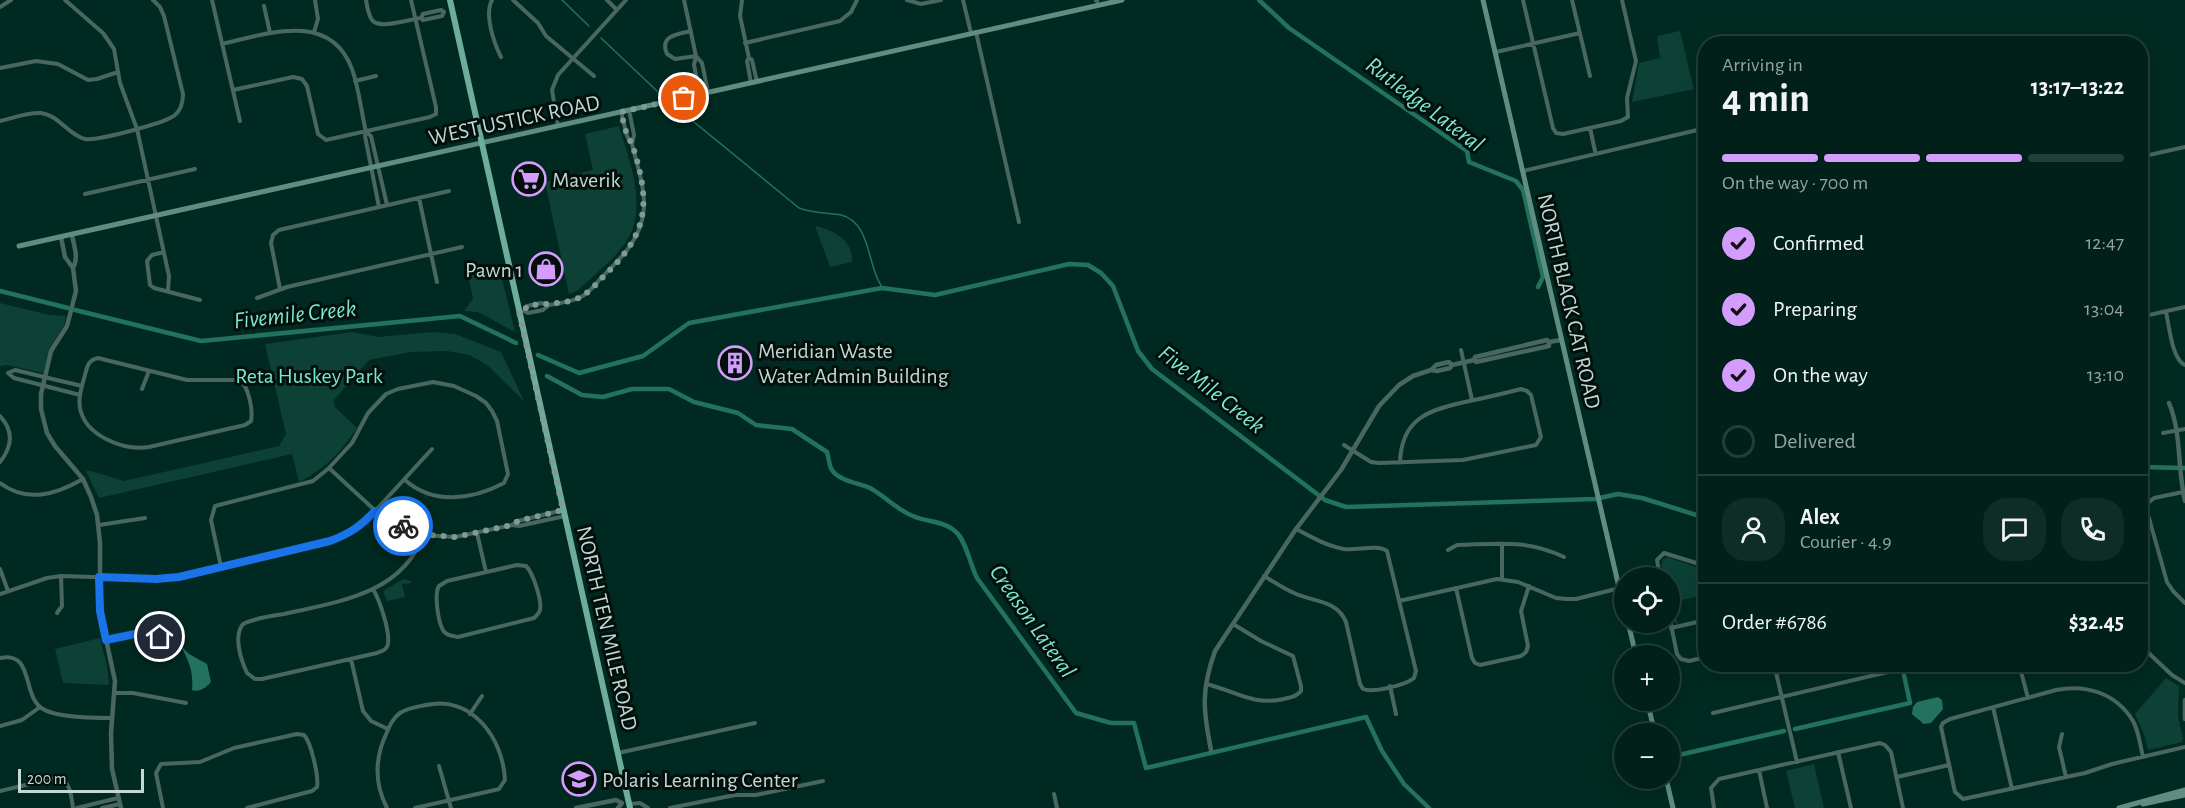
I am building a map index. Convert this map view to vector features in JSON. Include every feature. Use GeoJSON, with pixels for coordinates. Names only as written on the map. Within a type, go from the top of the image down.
{"type":"FeatureCollection","features":[{"type":"Feature","properties":{"kind":"main road","name":"NORTH TEN MILE ROAD"},"geometry":{"type":"LineString","coordinates":[[450,0],[522,311],[564,513],[618,753],[627,804]]}},
{"type":"Feature","properties":{"kind":"main road","name":"WEST USTICK ROAD"},"geometry":{"type":"LineString","coordinates":[[19,246],[974,33],[1098,1],[1122,0]]}},
{"type":"Feature","properties":{"kind":"main road","name":"NORTH BLACK CAT ROAD"},"geometry":{"type":"LineString","coordinates":[[1483,0],[1561,340],[1617,567]]}},
{"type":"Feature","properties":{"kind":"main road"},"geometry":{"type":"LineString","coordinates":[[1669,789],[1673,808]]}},
{"type":"Feature","properties":{"kind":"main road"},"geometry":{"type":"LineString","coordinates":[[2120,808],[2185,790]]}},
{"type":"Feature","properties":{"kind":"main road"},"geometry":{"type":"LineString","coordinates":[[2120,808],[2185,795]]}},
{"type":"Feature","properties":{"kind":"street"},"geometry":{"type":"LineString","coordinates":[[0,8],[11,0]]}},
{"type":"Feature","properties":{"kind":"street"},"geometry":{"type":"LineString","coordinates":[[65,0],[106,37],[114,49],[120,83],[137,129],[169,276],[168,291]]}},
{"type":"Feature","properties":{"kind":"street"},"geometry":{"type":"LineString","coordinates":[[73,6],[77,0]]}},
{"type":"Feature","properties":{"kind":"street"},"geometry":{"type":"LineString","coordinates":[[0,121],[42,113],[53,117],[76,135],[85,139],[93,139],[168,120],[178,112],[183,99],[165,16],[153,0]]}},
{"type":"Feature","properties":{"kind":"street"},"geometry":{"type":"LineString","coordinates":[[212,0],[240,121]]}},
{"type":"Feature","properties":{"kind":"street"},"geometry":{"type":"LineString","coordinates":[[314,32],[318,19],[315,0]]}},
{"type":"Feature","properties":{"kind":"street"},"geometry":{"type":"LineString","coordinates":[[366,0],[372,20],[376,24],[383,25],[418,18],[423,14],[441,10],[444,12],[452,10]]}},
{"type":"Feature","properties":{"kind":"street"},"geometry":{"type":"LineString","coordinates":[[233,90],[293,77],[302,79],[307,86],[318,134],[326,140],[436,114],[418,18],[411,0]]}},
{"type":"Feature","properties":{"kind":"street"},"geometry":{"type":"LineString","coordinates":[[492,0],[489,14],[501,57]]}},
{"type":"Feature","properties":{"kind":"street"},"geometry":{"type":"LineString","coordinates":[[513,0],[538,23],[546,36],[594,76]]}},
{"type":"Feature","properties":{"kind":"street"},"geometry":{"type":"LineString","coordinates":[[607,0],[617,10]]}},
{"type":"Feature","properties":{"kind":"street"},"geometry":{"type":"LineString","coordinates":[[558,126],[552,90],[558,75],[626,0]]}},
{"type":"Feature","properties":{"kind":"street"},"geometry":{"type":"LineString","coordinates":[[684,0],[696,56],[694,65],[700,94]]}},
{"type":"Feature","properties":{"kind":"street"},"geometry":{"type":"LineString","coordinates":[[742,0],[740,16],[749,58],[752,60],[754,82]]}},
{"type":"Feature","properties":{"kind":"street"},"geometry":{"type":"LineString","coordinates":[[745,43],[840,21],[850,12],[857,0]]}},
{"type":"Feature","properties":{"kind":"street"},"geometry":{"type":"LineString","coordinates":[[907,0],[921,4],[940,0]]}},
{"type":"Feature","properties":{"kind":"street"},"geometry":{"type":"LineString","coordinates":[[963,0],[974,33],[1018,222]]}},
{"type":"Feature","properties":{"kind":"street"},"geometry":{"type":"LineString","coordinates":[[1523,0],[1553,128],[1556,133],[1563,134],[1626,119],[1629,114],[1627,98],[1636,60],[1622,0]]}},
{"type":"Feature","properties":{"kind":"street"},"geometry":{"type":"LineString","coordinates":[[1572,0],[1590,76]]}},
{"type":"Feature","properties":{"kind":"street"},"geometry":{"type":"LineString","coordinates":[[264,6],[270,33]]}},
{"type":"Feature","properties":{"kind":"street"},"geometry":{"type":"LineString","coordinates":[[222,44],[291,29],[314,32],[330,40],[344,54],[355,81],[379,207]]}},
{"type":"Feature","properties":{"kind":"street"},"geometry":{"type":"LineString","coordinates":[[691,31],[671,36],[665,44],[665,49],[667,54],[675,59],[696,56]]}},
{"type":"Feature","properties":{"kind":"street"},"geometry":{"type":"LineString","coordinates":[[1496,52],[1580,33]]}},
{"type":"Feature","properties":{"kind":"street"},"geometry":{"type":"LineString","coordinates":[[696,56],[702,63],[708,92]]}},
{"type":"Feature","properties":{"kind":"street"},"geometry":{"type":"LineString","coordinates":[[0,68],[29,61],[44,61],[58,64],[88,80],[118,72]]}},
{"type":"Feature","properties":{"kind":"street"},"geometry":{"type":"LineString","coordinates":[[355,81],[376,76]]}},
{"type":"Feature","properties":{"kind":"street"},"geometry":{"type":"LineString","coordinates":[[629,110],[634,135],[632,144]]}},
{"type":"Feature","properties":{"kind":"street"},"geometry":{"type":"LineString","coordinates":[[522,311],[528,313],[543,310],[549,305],[578,299],[586,294],[625,254],[638,234],[643,215],[642,189],[632,144],[627,136],[621,112]]}},
{"type":"Feature","properties":{"kind":"street"},"geometry":{"type":"LineString","coordinates":[[1590,128],[1595,152]]}},
{"type":"Feature","properties":{"kind":"street"},"geometry":{"type":"LineString","coordinates":[[1523,171],[1698,130]]}},
{"type":"Feature","properties":{"kind":"street"},"geometry":{"type":"LineString","coordinates":[[366,132],[371,136],[387,205]]}},
{"type":"Feature","properties":{"kind":"street"},"geometry":{"type":"LineString","coordinates":[[2148,155],[2185,147]]}},
{"type":"Feature","properties":{"kind":"street"},"geometry":{"type":"LineString","coordinates":[[85,194],[195,169]]}},
{"type":"Feature","properties":{"kind":"street"},"geometry":{"type":"LineString","coordinates":[[280,289],[271,243],[273,235],[279,230],[449,191]]}},
{"type":"Feature","properties":{"kind":"street"},"geometry":{"type":"LineString","coordinates":[[419,198],[437,282]]}},
{"type":"Feature","properties":{"kind":"street"},"geometry":{"type":"LineString","coordinates":[[72,235],[76,255],[73,268],[76,291],[67,326],[53,347],[43,385],[41,409],[47,433],[83,479],[95,506],[99,525],[100,611],[115,681],[111,748],[112,769],[119,803]]}},
{"type":"Feature","properties":{"kind":"street"},"geometry":{"type":"LineString","coordinates":[[61,237],[69,265],[73,268]]}},
{"type":"Feature","properties":{"kind":"street"},"geometry":{"type":"LineString","coordinates":[[257,298],[280,289],[462,247]]}},
{"type":"Feature","properties":{"kind":"street"},"geometry":{"type":"LineString","coordinates":[[164,252],[152,255],[147,261],[150,285],[200,300]]}},
{"type":"Feature","properties":{"kind":"street"},"geometry":{"type":"LineString","coordinates":[[2148,315],[2185,307]]}},
{"type":"Feature","properties":{"kind":"street"},"geometry":{"type":"LineString","coordinates":[[2166,312],[2176,356],[2183,364]]}},
{"type":"Feature","properties":{"kind":"street"},"geometry":{"type":"LineString","coordinates":[[1211,750],[1204,716],[1205,684],[1215,651],[1296,529],[1353,451],[1379,406],[1389,394],[1413,376],[1442,364],[1449,362],[1452,365],[1474,360],[1476,362],[1548,346],[1549,342],[1561,340]]}},
{"type":"Feature","properties":{"kind":"street"},"geometry":{"type":"LineString","coordinates":[[1461,350],[1472,400]]}},
{"type":"Feature","properties":{"kind":"street"},"geometry":{"type":"LineString","coordinates":[[98,358],[149,370],[196,381],[235,380],[242,382],[252,414],[251,421],[245,425],[149,447],[130,447],[101,435],[88,426],[81,412],[80,394],[88,364],[93,359],[98,358]]}},
{"type":"Feature","properties":{"kind":"street"},"geometry":{"type":"LineString","coordinates":[[0,373],[15,370],[82,386]]}},
{"type":"Feature","properties":{"kind":"street"},"geometry":{"type":"LineString","coordinates":[[142,388],[149,370]]}},
{"type":"Feature","properties":{"kind":"street"},"geometry":{"type":"LineString","coordinates":[[8,373],[14,378],[80,394]]}},
{"type":"Feature","properties":{"kind":"street"},"geometry":{"type":"LineString","coordinates":[[221,567],[211,520],[213,509],[219,504],[307,483],[329,468],[352,443],[368,412],[386,394],[398,388],[442,382],[476,396],[486,403],[496,421],[508,474],[504,483],[492,489],[440,498],[418,491],[405,480]]}},
{"type":"Feature","properties":{"kind":"street"},"geometry":{"type":"LineString","coordinates":[[1344,445],[1371,462],[1400,463],[1463,460],[1536,445],[1541,437],[1531,395],[1521,389],[1437,408],[1422,416],[1410,427],[1400,449],[1400,463]]}},
{"type":"Feature","properties":{"kind":"street"},"geometry":{"type":"LineString","coordinates":[[2169,403],[2176,430],[2180,476],[2185,501]]}},
{"type":"Feature","properties":{"kind":"street"},"geometry":{"type":"LineString","coordinates":[[0,416],[8,427],[10,438],[8,450],[0,462]]}},
{"type":"Feature","properties":{"kind":"street"},"geometry":{"type":"LineString","coordinates":[[2163,433],[2185,429]]}},
{"type":"Feature","properties":{"kind":"street"},"geometry":{"type":"LineString","coordinates":[[0,594],[47,578],[61,576],[156,579],[179,577],[330,541],[349,534],[365,522],[432,449]]}},
{"type":"Feature","properties":{"kind":"street"},"geometry":{"type":"LineString","coordinates":[[329,468],[380,515],[381,520],[413,536],[417,534],[446,538],[512,525],[519,526],[564,513]]}},
{"type":"Feature","properties":{"kind":"street"},"geometry":{"type":"LineString","coordinates":[[0,483],[16,493],[28,496],[60,490],[83,479]]}},
{"type":"Feature","properties":{"kind":"street"},"geometry":{"type":"LineString","coordinates":[[2148,503],[2154,498],[2183,492]]}},
{"type":"Feature","properties":{"kind":"street"},"geometry":{"type":"LineString","coordinates":[[2148,515],[2163,572],[2173,591],[2185,603]]}},
{"type":"Feature","properties":{"kind":"street"},"geometry":{"type":"LineString","coordinates":[[99,525],[145,518]]}},
{"type":"Feature","properties":{"kind":"street"},"geometry":{"type":"LineString","coordinates":[[1264,576],[1291,592],[1331,605],[1341,613],[1346,622],[1363,689],[1371,691],[1411,681],[1414,678],[1416,671],[1389,555],[1380,548],[1352,549],[1332,546],[1296,529]]}},
{"type":"Feature","properties":{"kind":"street"},"geometry":{"type":"LineString","coordinates":[[477,533],[486,572]]}},
{"type":"Feature","properties":{"kind":"street"},"geometry":{"type":"LineString","coordinates":[[373,589],[382,614],[387,639],[386,648],[377,653],[262,679],[250,677],[245,669],[238,638],[240,627],[249,621],[347,599],[373,589],[403,570],[418,550],[423,535]]}},
{"type":"Feature","properties":{"kind":"street"},"geometry":{"type":"LineString","coordinates":[[1502,544],[1502,579]]}},
{"type":"Feature","properties":{"kind":"street"},"geometry":{"type":"LineString","coordinates":[[1448,550],[1456,545],[1534,545],[1564,557]]}},
{"type":"Feature","properties":{"kind":"street"},"geometry":{"type":"LineString","coordinates":[[1657,567],[1660,556],[1668,553],[1698,563]]}},
{"type":"Feature","properties":{"kind":"street"},"geometry":{"type":"LineString","coordinates":[[517,565],[526,566],[532,574],[540,606],[539,612],[534,618],[455,637],[446,634],[442,629],[436,591],[442,583],[486,572],[517,565]]}},
{"type":"Feature","properties":{"kind":"street"},"geometry":{"type":"LineString","coordinates":[[0,569],[8,591]]}},
{"type":"Feature","properties":{"kind":"street"},"geometry":{"type":"LineString","coordinates":[[57,613],[62,606],[61,576]]}},
{"type":"Feature","properties":{"kind":"street"},"geometry":{"type":"LineString","coordinates":[[1400,601],[1502,579],[1529,586],[1556,598],[1566,599],[1614,590]]}},
{"type":"Feature","properties":{"kind":"street"},"geometry":{"type":"LineString","coordinates":[[1456,588],[1472,658],[1476,664],[1483,665],[1521,656],[1526,652],[1528,646],[1521,611],[1529,586]]}},
{"type":"Feature","properties":{"kind":"street"},"geometry":{"type":"LineString","coordinates":[[1680,626],[1698,622]]}},
{"type":"Feature","properties":{"kind":"street"},"geometry":{"type":"LineString","coordinates":[[1205,684],[1226,689],[1259,702],[1294,697],[1300,692],[1301,686],[1293,656],[1261,642],[1232,623]]}},
{"type":"Feature","properties":{"kind":"street"},"geometry":{"type":"LineString","coordinates":[[106,640],[140,633],[173,640]]}},
{"type":"Feature","properties":{"kind":"street"},"geometry":{"type":"LineString","coordinates":[[1672,633],[1677,654],[1681,659],[1689,661],[1698,659]]}},
{"type":"Feature","properties":{"kind":"street"},"geometry":{"type":"LineString","coordinates":[[2148,652],[2172,675],[2185,683]]}},
{"type":"Feature","properties":{"kind":"street"},"geometry":{"type":"LineString","coordinates":[[0,658],[8,657],[22,664],[33,699],[40,707],[56,714],[113,718]]}},
{"type":"Feature","properties":{"kind":"street"},"geometry":{"type":"LineString","coordinates":[[351,659],[363,711],[370,721],[388,729]]}},
{"type":"Feature","properties":{"kind":"street"},"geometry":{"type":"LineString","coordinates":[[1776,672],[1797,762]]}},
{"type":"Feature","properties":{"kind":"street"},"geometry":{"type":"LineString","coordinates":[[1713,713],[1888,672]]}},
{"type":"Feature","properties":{"kind":"street"},"geometry":{"type":"LineString","coordinates":[[2021,672],[2028,698]]}},
{"type":"Feature","properties":{"kind":"street"},"geometry":{"type":"LineString","coordinates":[[1390,686],[1396,714]]}},
{"type":"Feature","properties":{"kind":"street"},"geometry":{"type":"LineString","coordinates":[[2143,757],[2133,722],[2125,711],[2103,693],[2084,688],[2070,687],[1950,719],[1943,723],[1941,731],[1955,792],[1960,797],[1968,799],[2185,747]]}},
{"type":"Feature","properties":{"kind":"street"},"geometry":{"type":"LineString","coordinates":[[115,693],[133,693],[186,703]]}},
{"type":"Feature","properties":{"kind":"street"},"geometry":{"type":"LineString","coordinates":[[470,714],[482,696]]}},
{"type":"Feature","properties":{"kind":"street"},"geometry":{"type":"LineString","coordinates":[[2185,700],[2185,719]]}},
{"type":"Feature","properties":{"kind":"street"},"geometry":{"type":"LineString","coordinates":[[387,808],[378,780],[377,761],[388,729],[395,718],[405,710],[434,703],[454,704],[485,725],[496,740],[504,776],[503,785],[495,790],[415,808]]}},
{"type":"Feature","properties":{"kind":"street"},"geometry":{"type":"LineString","coordinates":[[0,726],[22,720],[40,707]]}},
{"type":"Feature","properties":{"kind":"street"},"geometry":{"type":"LineString","coordinates":[[1993,707],[2012,789]]}},
{"type":"Feature","properties":{"kind":"street"},"geometry":{"type":"LineString","coordinates":[[618,753],[755,723]]}},
{"type":"Feature","properties":{"kind":"street"},"geometry":{"type":"LineString","coordinates":[[163,808],[156,773],[161,764],[200,762],[234,748],[297,734],[304,735],[308,741],[318,780],[317,787],[312,791],[247,808]]}},
{"type":"Feature","properties":{"kind":"street"},"geometry":{"type":"LineString","coordinates":[[2062,734],[2059,747],[2066,777]]}},
{"type":"Feature","properties":{"kind":"street"},"geometry":{"type":"LineString","coordinates":[[1714,808],[1711,793],[1713,785],[1719,779],[1876,743],[1885,745],[1891,752],[1903,808]]}},
{"type":"Feature","properties":{"kind":"street"},"geometry":{"type":"LineString","coordinates":[[1838,752],[1851,808]]}},
{"type":"Feature","properties":{"kind":"street"},"geometry":{"type":"LineString","coordinates":[[1897,777],[1949,765]]}},
{"type":"Feature","properties":{"kind":"street"},"geometry":{"type":"LineString","coordinates":[[439,766],[452,808]]}},
{"type":"Feature","properties":{"kind":"street"},"geometry":{"type":"LineString","coordinates":[[1759,770],[1767,808]]}},
{"type":"Feature","properties":{"kind":"street"},"geometry":{"type":"LineString","coordinates":[[0,791],[61,778],[67,782],[75,808],[119,803]]}},
{"type":"Feature","properties":{"kind":"street"},"geometry":{"type":"LineString","coordinates":[[670,808],[735,795],[756,795],[823,781]]}},
{"type":"Feature","properties":{"kind":"street"},"geometry":{"type":"LineString","coordinates":[[1054,794],[1057,808]]}},
{"type":"Feature","properties":{"kind":"street"},"geometry":{"type":"LineString","coordinates":[[576,808],[616,800],[627,804]]}},
{"type":"Feature","properties":{"kind":"street"},"geometry":{"type":"LineString","coordinates":[[446,808],[448,801]]}},
{"type":"Feature","properties":{"kind":"street"},"geometry":{"type":"LineString","coordinates":[[102,808],[119,803]]}},
{"type":"Feature","properties":{"kind":"street"},"geometry":{"type":"LineString","coordinates":[[618,808],[627,804],[640,803],[648,808]]}},
{"type":"Feature","properties":{"kind":"green space"},"geometry":{"type":"Polygon","coordinates":[[[1680,31],[1694,89],[1632,102],[1639,63],[1660,58],[1657,36],[1680,31]]]}},
{"type":"Feature","properties":{"kind":"green space"},"geometry":{"type":"Polygon","coordinates":[[[619,126],[635,187],[635,218],[631,233],[607,264],[577,291],[569,294],[545,182],[593,170],[585,134],[619,126]]]}},
{"type":"Feature","properties":{"kind":"green space"},"geometry":{"type":"Polygon","coordinates":[[[815,226],[841,237],[849,247],[852,262],[830,267],[815,226]]]}},
{"type":"Feature","properties":{"kind":"green space"},"geometry":{"type":"Polygon","coordinates":[[[500,268],[515,332],[478,312],[464,311],[473,299],[468,275],[500,268]]]}},
{"type":"Feature","properties":{"kind":"green space"},"geometry":{"type":"Polygon","coordinates":[[[0,303],[50,315],[66,316],[64,325],[49,349],[43,373],[7,365],[0,366],[0,303]]]}},
{"type":"Feature","properties":{"kind":"green space","name":"Reta Huskey Park"},"geometry":{"type":"Polygon","coordinates":[[[353,332],[378,337],[433,332],[455,334],[501,352],[524,401],[487,365],[469,355],[447,351],[411,352],[369,360],[334,400],[335,407],[357,428],[332,459],[299,482],[292,454],[99,498],[86,471],[124,481],[279,446],[286,434],[265,344],[353,332]]]}},
{"type":"Feature","properties":{"kind":"green space"},"geometry":{"type":"Polygon","coordinates":[[[1667,557],[1698,568],[1698,597],[1680,600],[1680,567],[1662,567],[1663,559],[1667,557]]]}},
{"type":"Feature","properties":{"kind":"green space"},"geometry":{"type":"Polygon","coordinates":[[[403,579],[411,581],[411,583],[402,584],[405,597],[387,601],[383,591],[403,579]]]}},
{"type":"Feature","properties":{"kind":"green space"},"geometry":{"type":"Polygon","coordinates":[[[100,638],[109,685],[63,683],[55,649],[100,638]]]}},
{"type":"Feature","properties":{"kind":"green space"},"geometry":{"type":"Polygon","coordinates":[[[2166,678],[2179,686],[2178,716],[2183,739],[2182,742],[2148,750],[2135,714],[2166,678]]]}},
{"type":"Feature","properties":{"kind":"green space"},"geometry":{"type":"Polygon","coordinates":[[[1814,764],[1824,808],[1795,808],[1786,771],[1814,764]]]}},
{"type":"Feature","properties":{"kind":"shaded area"},"geometry":{"type":"Polygon","coordinates":[[[181,646],[189,654],[207,664],[211,682],[203,689],[192,690],[191,671],[181,646]]]}},
{"type":"Feature","properties":{"kind":"shaded area"},"geometry":{"type":"Polygon","coordinates":[[[1938,697],[1942,700],[1943,709],[1931,723],[1923,724],[1912,714],[1917,702],[1938,697]]]}},
{"type":"Feature","properties":{"kind":"waterway"},"geometry":{"type":"LineString","coordinates":[[562,0],[589,26]]}},
{"type":"Feature","properties":{"kind":"waterway","name":"Rutledge Lateral"},"geometry":{"type":"LineString","coordinates":[[1259,0],[1289,28],[1467,151],[1469,162],[1516,181],[1523,190],[1543,277],[1538,287]]}},
{"type":"Feature","properties":{"kind":"waterway"},"geometry":{"type":"LineString","coordinates":[[601,38],[657,91]]}},
{"type":"Feature","properties":{"kind":"waterway"},"geometry":{"type":"LineString","coordinates":[[672,104],[799,208],[841,215],[856,224],[865,240],[876,277],[882,288]]}},
{"type":"Feature","properties":{"kind":"waterway","name":"Five Mile Creek"},"geometry":{"type":"LineString","coordinates":[[538,355],[579,373],[643,356],[689,323],[882,288],[935,295],[1069,264],[1088,265],[1101,273],[1113,286],[1138,351],[1152,369],[1325,500],[1346,507],[1595,499],[1618,494],[1642,498],[1698,516]]}},
{"type":"Feature","properties":{"kind":"waterway","name":"Fivemile Creek"},"geometry":{"type":"LineString","coordinates":[[0,291],[68,308]]}},
{"type":"Feature","properties":{"kind":"waterway","name":"Fivemile Creek"},"geometry":{"type":"LineString","coordinates":[[75,310],[201,341],[460,316],[516,343]]}},
{"type":"Feature","properties":{"kind":"waterway","name":"Creason Lateral"},"geometry":{"type":"LineString","coordinates":[[547,376],[582,395],[603,397],[632,389],[669,389],[694,402],[738,413],[756,425],[792,429],[827,452],[831,468],[839,477],[870,488],[896,507],[918,518],[952,528],[963,541],[977,578],[1076,713],[1111,723],[1134,723],[1146,768],[1366,717],[1382,751],[1404,784],[1429,808]]}},
{"type":"Feature","properties":{"kind":"waterway","name":"Five Mile Creek"},"geometry":{"type":"LineString","coordinates":[[2148,467],[2185,468]]}},
{"type":"Feature","properties":{"kind":"waterway"},"geometry":{"type":"LineString","coordinates":[[1795,729],[1910,703],[1904,675]]}},
{"type":"Feature","properties":{"kind":"waterway"},"geometry":{"type":"LineString","coordinates":[[1680,755],[1784,731]]}},
{"type":"Feature","properties":{"kind":"way so far"},"geometry":{"type":"LineString","coordinates":[[403,526],[417,534],[446,538],[512,525],[518,521],[563,510],[519,312],[524,311],[527,306],[541,303],[549,305],[578,299],[586,294],[633,244],[644,209],[632,144],[627,136],[621,112],[684,98]]}},
{"type":"Feature","properties":{"kind":"place","name":"Maverik"},"geometry":{"type":"Point","coordinates":[529,179]}},
{"type":"Feature","properties":{"kind":"place","name":"Pawn 1"},"geometry":{"type":"Point","coordinates":[546,269]}},
{"type":"Feature","properties":{"kind":"place","name":"Meridian Waste Water Admin Building"},"geometry":{"type":"Point","coordinates":[735,363]}},
{"type":"Feature","properties":{"kind":"place","name":"Polaris Learning Center"},"geometry":{"type":"Point","coordinates":[579,779]}},
{"type":"Feature","properties":{"kind":"route"},"geometry":{"type":"LineString","coordinates":[[160,637],[140,633],[106,640],[100,611],[99,577],[156,579],[179,577],[330,541],[349,534],[375,511],[403,526]]}}]}
